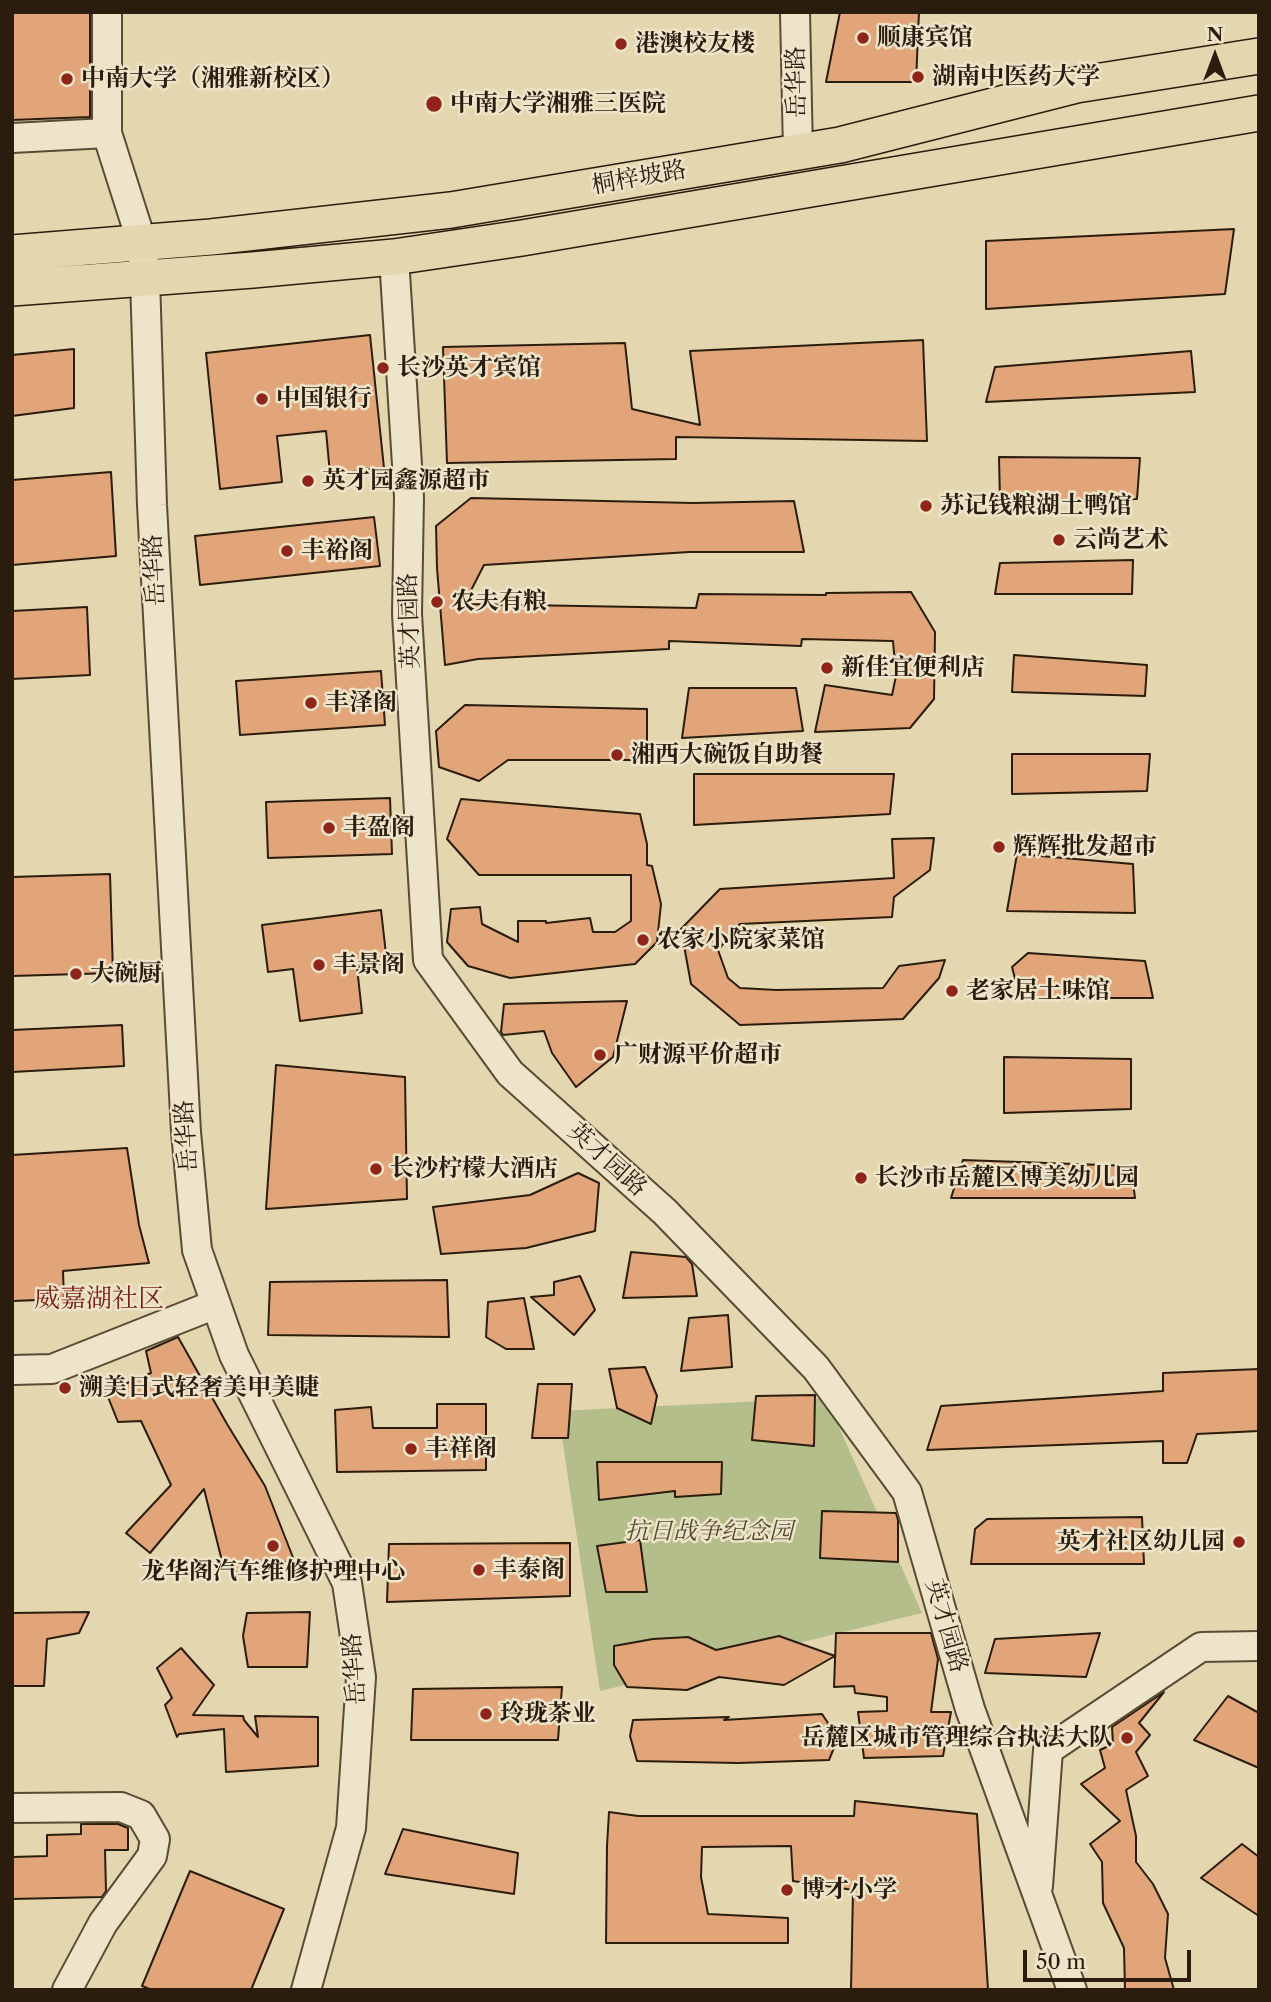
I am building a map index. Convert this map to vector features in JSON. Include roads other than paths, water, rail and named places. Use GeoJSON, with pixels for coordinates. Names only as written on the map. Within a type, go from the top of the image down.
{"type":"FeatureCollection","features":[{"type":"Feature","properties":{"kind":"main road","name":"桐梓坡路"},"geometry":{"type":"LineString","coordinates":[[12,253],[322,226],[451,210],[840,145],[1076,85],[1259,56]]}},
{"type":"Feature","properties":{"kind":"main road","name":"桐梓坡路"},"geometry":{"type":"LineString","coordinates":[[12,288],[394,257],[522,238],[1259,113]]}},
{"type":"Feature","properties":{"kind":"street","name":"岳华路"},"geometry":{"type":"LineString","coordinates":[[107,12],[107,133],[142,243],[145,278],[152,505],[186,1132],[197,1250],[234,1355],[346,1583],[361,1677],[351,1828],[306,1990]]}},
{"type":"Feature","properties":{"kind":"street","name":"岳华路"},"geometry":{"type":"LineString","coordinates":[[795,12],[798,152]]}},
{"type":"Feature","properties":{"kind":"street"},"geometry":{"type":"LineString","coordinates":[[12,138],[107,133]]}},
{"type":"Feature","properties":{"kind":"street","name":"英才园路"},"geometry":{"type":"LineString","coordinates":[[394,257],[409,497],[407,614],[428,960],[510,1073],[665,1212],[816,1368],[907,1492],[970,1709],[1072,1990]]}},
{"type":"Feature","properties":{"kind":"street"},"geometry":{"type":"LineString","coordinates":[[12,1370],[52,1369],[216,1304]]}},
{"type":"Feature","properties":{"kind":"street"},"geometry":{"type":"LineString","coordinates":[[1038,1896],[1048,1750],[1201,1647],[1259,1646]]}},
{"type":"Feature","properties":{"kind":"street"},"geometry":{"type":"LineString","coordinates":[[12,1808],[121,1807],[141,1815],[155,1839],[152,1856],[103,1923],[67,1990]]}},
{"type":"Feature","properties":{"kind":"place","name":"顺康宾馆"},"geometry":{"type":"Point","coordinates":[863,38]}},
{"type":"Feature","properties":{"kind":"place","name":"港澳校友楼"},"geometry":{"type":"Point","coordinates":[621,44]}},
{"type":"Feature","properties":{"kind":"place","name":"湖南中医药大学"},"geometry":{"type":"Point","coordinates":[918,77]}},
{"type":"Feature","properties":{"kind":"place","name":"中南大学（湘雅新校区）"},"geometry":{"type":"Point","coordinates":[67,79]}},
{"type":"Feature","properties":{"kind":"place","name":"中南大学湘雅三医院"},"geometry":{"type":"Point","coordinates":[434,104]}},
{"type":"Feature","properties":{"kind":"place","name":"长沙英才宾馆"},"geometry":{"type":"Point","coordinates":[383,368]}},
{"type":"Feature","properties":{"kind":"place","name":"中国银行"},"geometry":{"type":"Point","coordinates":[262,399]}},
{"type":"Feature","properties":{"kind":"place","name":"英才园鑫源超市"},"geometry":{"type":"Point","coordinates":[308,481]}},
{"type":"Feature","properties":{"kind":"place","name":"苏记钱粮湖土鸭馆"},"geometry":{"type":"Point","coordinates":[926,506]}},
{"type":"Feature","properties":{"kind":"place","name":"云尚艺术"},"geometry":{"type":"Point","coordinates":[1059,540]}},
{"type":"Feature","properties":{"kind":"place","name":"丰裕阁"},"geometry":{"type":"Point","coordinates":[287,551]}},
{"type":"Feature","properties":{"kind":"place","name":"农夫有粮"},"geometry":{"type":"Point","coordinates":[437,602]}},
{"type":"Feature","properties":{"kind":"place","name":"新佳宜便利店"},"geometry":{"type":"Point","coordinates":[827,668]}},
{"type":"Feature","properties":{"kind":"place","name":"丰泽阁"},"geometry":{"type":"Point","coordinates":[311,703]}},
{"type":"Feature","properties":{"kind":"place","name":"湘西大碗饭自助餐"},"geometry":{"type":"Point","coordinates":[617,755]}},
{"type":"Feature","properties":{"kind":"place","name":"丰盈阁"},"geometry":{"type":"Point","coordinates":[329,828]}},
{"type":"Feature","properties":{"kind":"place","name":"辉辉批发超市"},"geometry":{"type":"Point","coordinates":[999,847]}},
{"type":"Feature","properties":{"kind":"place","name":"农家小院家菜馆"},"geometry":{"type":"Point","coordinates":[643,940]}},
{"type":"Feature","properties":{"kind":"place","name":"丰景阁"},"geometry":{"type":"Point","coordinates":[319,965]}},
{"type":"Feature","properties":{"kind":"place","name":"大碗厨"},"geometry":{"type":"Point","coordinates":[76,974]}},
{"type":"Feature","properties":{"kind":"place","name":"老家居土味馆"},"geometry":{"type":"Point","coordinates":[952,991]}},
{"type":"Feature","properties":{"kind":"place","name":"广财源平价超市"},"geometry":{"type":"Point","coordinates":[600,1055]}},
{"type":"Feature","properties":{"kind":"place","name":"长沙柠檬大酒店"},"geometry":{"type":"Point","coordinates":[376,1169]}},
{"type":"Feature","properties":{"kind":"place","name":"长沙市岳麓区博美幼儿园"},"geometry":{"type":"Point","coordinates":[861,1178]}},
{"type":"Feature","properties":{"kind":"place","name":"溯美日式轻奢美甲美睫"},"geometry":{"type":"Point","coordinates":[65,1388]}},
{"type":"Feature","properties":{"kind":"place","name":"丰祥阁"},"geometry":{"type":"Point","coordinates":[411,1449]}},
{"type":"Feature","properties":{"kind":"place","name":"英才社区幼儿园"},"geometry":{"type":"Point","coordinates":[1239,1542]}},
{"type":"Feature","properties":{"kind":"place","name":"龙华阁汽车维修护理中心"},"geometry":{"type":"Point","coordinates":[273,1546]}},
{"type":"Feature","properties":{"kind":"place","name":"丰泰阁"},"geometry":{"type":"Point","coordinates":[479,1570]}},
{"type":"Feature","properties":{"kind":"place","name":"玲珑茶业"},"geometry":{"type":"Point","coordinates":[486,1714]}},
{"type":"Feature","properties":{"kind":"place","name":"岳麓区城市管理综合执法大队"},"geometry":{"type":"Point","coordinates":[1127,1738]}},
{"type":"Feature","properties":{"kind":"place","name":"博才小学"},"geometry":{"type":"Point","coordinates":[787,1890]}},
{"type":"Feature","properties":{"kind":"district","name":"威嘉湖社区"},"geometry":{"type":"Point","coordinates":[99,1299]}},
{"type":"Feature","properties":{"kind":"park label","name":"抗日战争纪念园"},"geometry":{"type":"Point","coordinates":[709,1532]}}]}
